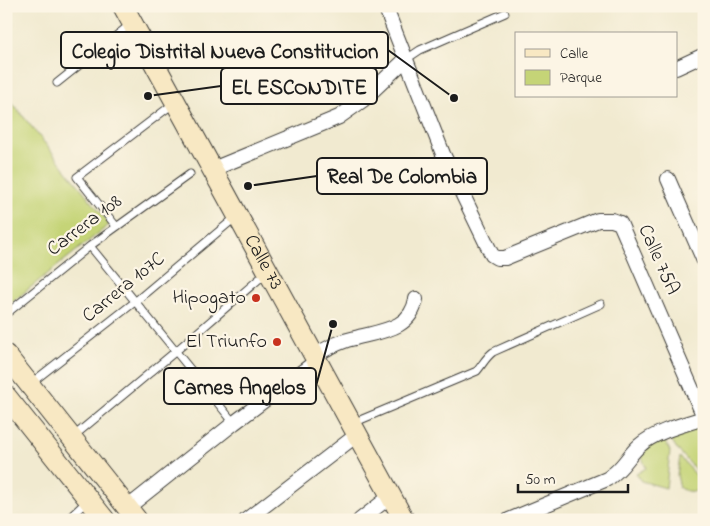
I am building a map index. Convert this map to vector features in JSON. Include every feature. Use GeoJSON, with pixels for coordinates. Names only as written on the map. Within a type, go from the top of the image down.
{"type":"FeatureCollection","features":[{"type":"Feature","properties":{"kind":"street"},"geometry":{"type":"LineString","coordinates":[[213,169],[339,117],[363,100],[406,60],[385,7]]}},
{"type":"Feature","properties":{"kind":"street","name":"Calle 73"},"geometry":{"type":"LineString","coordinates":[[127,14],[404,520]]}},
{"type":"Feature","properties":{"kind":"street"},"geometry":{"type":"LineString","coordinates":[[678,67],[704,55]]}},
{"type":"Feature","properties":{"kind":"street","name":"Calle 75A"},"geometry":{"type":"LineString","coordinates":[[406,60],[443,154],[492,255],[497,258],[504,258],[598,220],[612,220],[620,223],[704,417]]}},
{"type":"Feature","properties":{"kind":"street"},"geometry":{"type":"LineString","coordinates":[[668,180],[704,261]]}},
{"type":"Feature","properties":{"kind":"street"},"geometry":{"type":"LineString","coordinates":[[6,355],[132,514],[234,424],[316,358],[341,342],[395,327],[414,310],[416,299]]}},
{"type":"Feature","properties":{"kind":"street"},"geometry":{"type":"LineString","coordinates":[[6,396],[105,520]]}},
{"type":"Feature","properties":{"kind":"street"},"geometry":{"type":"LineString","coordinates":[[509,520],[607,479],[620,469],[643,442],[668,430],[704,417]]}},
{"type":"Feature","properties":{"kind":"street"},"geometry":{"type":"LineString","coordinates":[[246,520],[355,429]]}},
{"type":"Feature","properties":{"kind":"street"},"geometry":{"type":"LineString","coordinates":[[360,520],[392,495]]}},
{"type":"Feature","properties":{"kind":"lane"},"geometry":{"type":"LineString","coordinates":[[406,60],[420,50],[505,13]]}},
{"type":"Feature","properties":{"kind":"lane"},"geometry":{"type":"LineString","coordinates":[[57,83],[127,14]]}},
{"type":"Feature","properties":{"kind":"lane"},"geometry":{"type":"LineString","coordinates":[[116,226],[77,177],[176,102]]}},
{"type":"Feature","properties":{"kind":"lane","name":"Carrera 108"},"geometry":{"type":"LineString","coordinates":[[6,314],[116,226],[190,174]]}},
{"type":"Feature","properties":{"kind":"lane","name":"Carrera 107C"},"geometry":{"type":"LineString","coordinates":[[29,384],[136,301],[238,216]]}},
{"type":"Feature","properties":{"kind":"lane"},"geometry":{"type":"LineString","coordinates":[[90,246],[234,424]]}},
{"type":"Feature","properties":{"kind":"lane"},"geometry":{"type":"LineString","coordinates":[[71,437],[176,351],[269,271]]}},
{"type":"Feature","properties":{"kind":"lane"},"geometry":{"type":"LineString","coordinates":[[355,429],[476,370],[483,365],[486,357],[493,352],[601,304]]}},
{"type":"Feature","properties":{"kind":"lane"},"geometry":{"type":"LineString","coordinates":[[67,520],[89,500]]}},
{"type":"Feature","properties":{"kind":"green space"},"geometry":{"type":"Polygon","coordinates":[[[6,95],[110,224],[6,307],[6,95]]]}},
{"type":"Feature","properties":{"kind":"green space"},"geometry":{"type":"Polygon","coordinates":[[[701,425],[704,430],[704,479],[677,449],[669,436],[701,425]]]}},
{"type":"Feature","properties":{"kind":"green space"},"geometry":{"type":"Polygon","coordinates":[[[664,439],[670,451],[666,488],[641,481],[636,474],[646,468],[639,449],[664,439]]]}},
{"type":"Feature","properties":{"kind":"green space"},"geometry":{"type":"Polygon","coordinates":[[[680,457],[704,484],[704,492],[687,491],[678,487],[677,475],[680,457]]]}},
{"type":"Feature","properties":{"kind":"place","name":"EL ESCONDITE"},"geometry":{"type":"Point","coordinates":[148,96]}},
{"type":"Feature","properties":{"kind":"place","name":"Colegio Distrital Nueva Constitucion"},"geometry":{"type":"Point","coordinates":[454,98]}},
{"type":"Feature","properties":{"kind":"place","name":"Real De Colombia"},"geometry":{"type":"Point","coordinates":[248,186]}},
{"type":"Feature","properties":{"kind":"place","name":"Hipogato"},"geometry":{"type":"Point","coordinates":[256,298]}},
{"type":"Feature","properties":{"kind":"place","name":"Carnes Angelos"},"geometry":{"type":"Point","coordinates":[333,324]}},
{"type":"Feature","properties":{"kind":"place","name":"El Triunfo"},"geometry":{"type":"Point","coordinates":[277,342]}}]}
